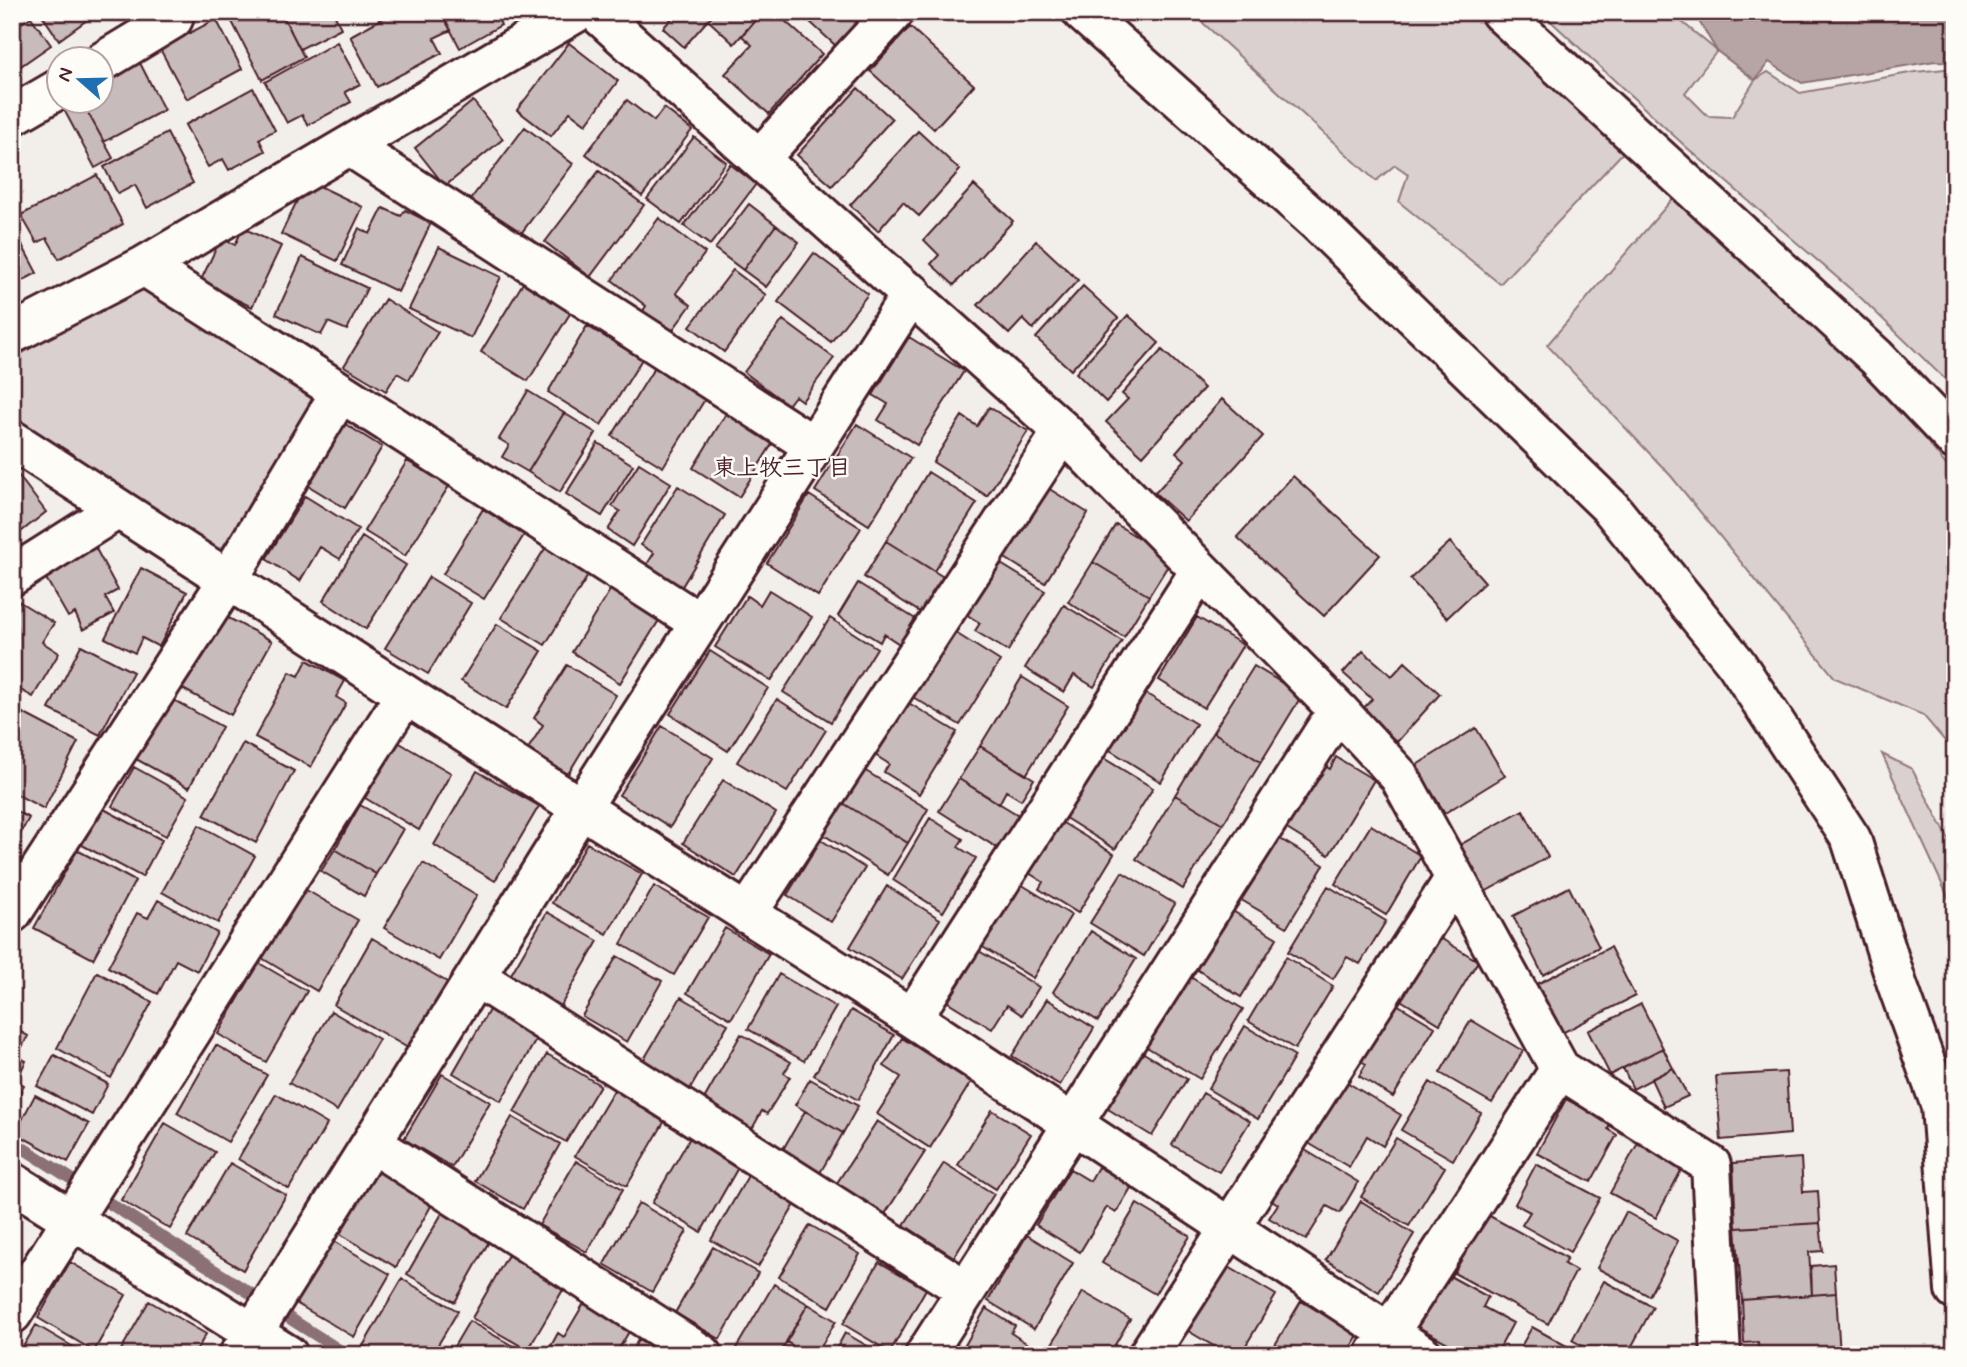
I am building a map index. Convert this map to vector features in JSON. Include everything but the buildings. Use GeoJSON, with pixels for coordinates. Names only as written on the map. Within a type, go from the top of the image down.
{"type":"FeatureCollection","features":[{"type":"Feature","properties":{"kind":"street"},"geometry":{"type":"LineString","coordinates":[[12,334],[144,266],[577,12]]}},
{"type":"Feature","properties":{"kind":"street"},"geometry":{"type":"LineString","coordinates":[[596,12],[1063,430],[1338,710],[1399,776],[1560,1069],[1711,1165],[1721,1355]]}},
{"type":"Feature","properties":{"kind":"street"},"geometry":{"type":"LineString","coordinates":[[759,159],[894,12]]}},
{"type":"Feature","properties":{"kind":"street"},"geometry":{"type":"LineString","coordinates":[[1082,12],[1315,221],[1610,507],[1735,663],[1851,839],[1897,984],[1941,1106],[1955,1290]]}},
{"type":"Feature","properties":{"kind":"street"},"geometry":{"type":"LineString","coordinates":[[1500,12],[1876,357],[1955,440]]}},
{"type":"Feature","properties":{"kind":"street"},"geometry":{"type":"LineString","coordinates":[[116,53],[175,15]]}},
{"type":"Feature","properties":{"kind":"street"},"geometry":{"type":"LineString","coordinates":[[12,116],[46,96]]}},
{"type":"Feature","properties":{"kind":"street"},"geometry":{"type":"LineString","coordinates":[[349,146],[814,446]]}},
{"type":"Feature","properties":{"kind":"street"},"geometry":{"type":"LineString","coordinates":[[144,266],[700,623]]}},
{"type":"Feature","properties":{"kind":"street"},"geometry":{"type":"LineString","coordinates":[[246,1344],[581,808],[912,293]]}},
{"type":"Feature","properties":{"kind":"street"},"geometry":{"type":"LineString","coordinates":[[12,913],[228,580],[340,393]]}},
{"type":"Feature","properties":{"kind":"street"},"geometry":{"type":"LineString","coordinates":[[747,914],[1063,430]]}},
{"type":"Feature","properties":{"kind":"street"},"geometry":{"type":"LineString","coordinates":[[12,440],[405,695],[912,1018],[1229,1227],[1382,1343],[1423,1355]]}},
{"type":"Feature","properties":{"kind":"street"},"geometry":{"type":"LineString","coordinates":[[12,576],[118,509]]}},
{"type":"Feature","properties":{"kind":"street"},"geometry":{"type":"LineString","coordinates":[[912,1018],[1200,571]]}},
{"type":"Feature","properties":{"kind":"street"},"geometry":{"type":"LineString","coordinates":[[12,1314],[405,695]]}},
{"type":"Feature","properties":{"kind":"street"},"geometry":{"type":"LineString","coordinates":[[925,1355],[1338,710]]}},
{"type":"Feature","properties":{"kind":"street"},"geometry":{"type":"LineString","coordinates":[[1148,1355],[1455,878]]}},
{"type":"Feature","properties":{"kind":"street"},"geometry":{"type":"LineString","coordinates":[[476,977],[966,1290]]}},
{"type":"Feature","properties":{"kind":"street"},"geometry":{"type":"LineString","coordinates":[[1382,1343],[1560,1069]]}},
{"type":"Feature","properties":{"kind":"street"},"geometry":{"type":"LineString","coordinates":[[373,1144],[703,1355]]}},
{"type":"Feature","properties":{"kind":"street"},"geometry":{"type":"LineString","coordinates":[[12,1182],[71,1219],[246,1344],[288,1355]]}},
{"type":"Feature","properties":{"kind":"shaded area"},"geometry":{"type":"Polygon","coordinates":[[[1191,12],[1484,12],[1629,146],[1500,284],[1399,202],[1408,174],[1395,165],[1376,181],[1191,12]]]}},
{"type":"Feature","properties":{"kind":"shaded area"},"geometry":{"type":"Polygon","coordinates":[[[1541,12],[1670,12],[1717,51],[1685,93],[1708,116],[1732,117],[1755,80],[1768,72],[1800,93],[1915,72],[1955,68],[1955,389],[1862,299],[1685,146],[1541,12]]]}},
{"type":"Feature","properties":{"kind":"shaded area"},"geometry":{"type":"Polygon","coordinates":[[[1955,12],[1955,62],[1935,61],[1802,83],[1769,62],[1755,80],[1717,51],[1694,13],[1955,12]]]}},
{"type":"Feature","properties":{"kind":"shaded area"},"geometry":{"type":"Polygon","coordinates":[[[1675,196],[1892,398],[1955,476],[1955,753],[1923,715],[1835,678],[1671,476],[1547,345],[1675,196]]]}},
{"type":"Feature","properties":{"kind":"shaded area"},"geometry":{"type":"Polygon","coordinates":[[[133,283],[153,289],[321,397],[218,554],[12,420],[12,360],[133,283]]]}},
{"type":"Feature","properties":{"kind":"shaded area"},"geometry":{"type":"Polygon","coordinates":[[[1882,754],[1912,769],[1955,851],[1955,912],[1882,754]]]}},
{"type":"Feature","properties":{"kind":"waterway"},"geometry":{"type":"LineString","coordinates":[[12,1141],[347,1355]]}},
{"type":"Feature","properties":{"kind":"district","name":"東上牧三丁目"},"geometry":{"type":"Point","coordinates":[782,469]}}]}
